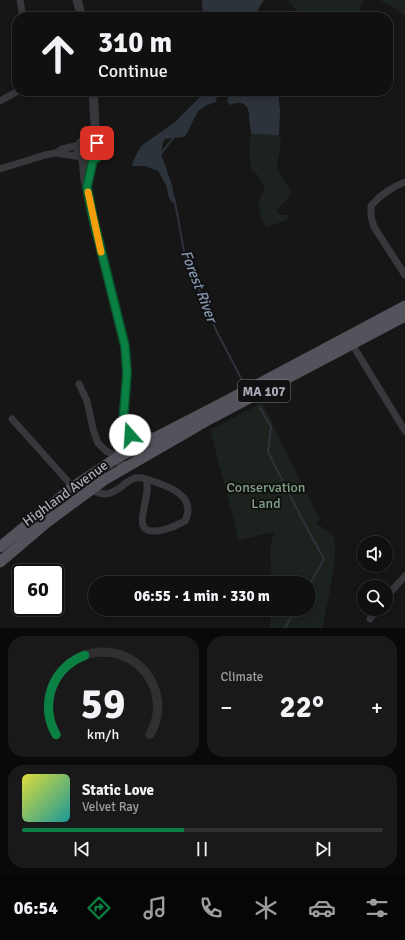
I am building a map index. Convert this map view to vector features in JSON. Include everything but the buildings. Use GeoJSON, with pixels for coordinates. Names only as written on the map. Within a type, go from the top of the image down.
{"type":"FeatureCollection","features":[{"type":"Feature","properties":{"kind":"main road","name":"Highland Avenue"},"geometry":{"type":"LineString","coordinates":[[0,547],[73,488],[118,457],[180,426],[405,306]]}},
{"type":"Feature","properties":{"kind":"main road","name":"Highland Avenue"},"geometry":{"type":"LineString","coordinates":[[0,562],[47,522],[104,480],[206,421],[405,316]]}},
{"type":"Feature","properties":{"kind":"main road"},"geometry":{"type":"LineString","coordinates":[[123,423],[130,435],[137,438],[145,439],[156,437]]}},
{"type":"Feature","properties":{"kind":"street"},"geometry":{"type":"LineString","coordinates":[[20,0],[22,12]]}},
{"type":"Feature","properties":{"kind":"street"},"geometry":{"type":"LineString","coordinates":[[77,0],[81,12]]}},
{"type":"Feature","properties":{"kind":"street"},"geometry":{"type":"LineString","coordinates":[[0,101],[12,94]]}},
{"type":"Feature","properties":{"kind":"street"},"geometry":{"type":"LineString","coordinates":[[56,153],[82,158],[89,161],[97,158],[100,152],[99,146],[95,141],[93,96]]}},
{"type":"Feature","properties":{"kind":"street"},"geometry":{"type":"LineString","coordinates":[[94,114],[78,151],[82,158],[93,218],[125,346],[127,373],[123,423],[118,457],[124,469]]}},
{"type":"Feature","properties":{"kind":"street"},"geometry":{"type":"LineString","coordinates":[[0,169],[56,153],[83,142],[92,140],[95,141]]}},
{"type":"Feature","properties":{"kind":"street"},"geometry":{"type":"LineString","coordinates":[[87,187],[93,160]]}},
{"type":"Feature","properties":{"kind":"street"},"geometry":{"type":"LineString","coordinates":[[405,182],[393,187],[381,195],[371,206],[374,227],[405,275]]}},
{"type":"Feature","properties":{"kind":"street"},"geometry":{"type":"LineString","coordinates":[[352,344],[405,431]]}},
{"type":"Feature","properties":{"kind":"street"},"geometry":{"type":"LineString","coordinates":[[79,384],[87,401],[93,430],[98,443],[106,451],[118,457]]}},
{"type":"Feature","properties":{"kind":"street"},"geometry":{"type":"LineString","coordinates":[[12,419],[73,488]]}},
{"type":"Feature","properties":{"kind":"street"},"geometry":{"type":"LineString","coordinates":[[90,490],[108,494],[134,478],[139,477],[146,479],[175,490],[185,498],[188,508],[185,521],[160,530],[146,530],[142,521],[147,488],[146,479]]}},
{"type":"Feature","properties":{"kind":"street"},"geometry":{"type":"LineString","coordinates":[[393,589],[405,576]]}},
{"type":"Feature","properties":{"kind":"green space"},"geometry":{"type":"Polygon","coordinates":[[[288,0],[364,0],[360,12],[297,12],[288,0]]]}},
{"type":"Feature","properties":{"kind":"green space"},"geometry":{"type":"Polygon","coordinates":[[[381,0],[405,0],[405,15],[383,2],[381,0]]]}},
{"type":"Feature","properties":{"kind":"green space"},"geometry":{"type":"Polygon","coordinates":[[[251,134],[279,135],[281,139],[281,148],[277,165],[290,191],[288,198],[277,211],[280,215],[288,215],[289,217],[287,220],[267,227],[263,223],[258,203],[265,187],[256,173],[252,171],[250,163],[249,148],[251,134]]]}},
{"type":"Feature","properties":{"kind":"green space","name":"Conservation Land"},"geometry":{"type":"Polygon","coordinates":[[[262,403],[269,416],[270,415],[272,423],[320,520],[316,523],[333,536],[335,543],[334,566],[323,628],[270,628],[271,616],[316,616],[316,576],[272,576],[270,550],[274,532],[239,540],[210,430],[262,403]]]}},
{"type":"Feature","properties":{"kind":"shaded area"},"geometry":{"type":"Polygon","coordinates":[[[202,0],[264,0],[258,9],[258,12],[203,12],[202,0]]]}},
{"type":"Feature","properties":{"kind":"shaded area"},"geometry":{"type":"Polygon","coordinates":[[[201,96],[217,96],[216,102],[205,106],[198,111],[186,135],[183,137],[165,139],[163,142],[161,154],[172,185],[175,202],[173,203],[169,198],[166,185],[158,171],[145,166],[132,166],[141,146],[175,122],[201,96]]]}},
{"type":"Feature","properties":{"kind":"shaded area"},"geometry":{"type":"Polygon","coordinates":[[[228,96],[278,96],[280,112],[279,135],[251,134],[247,107],[242,103],[234,103],[230,105],[227,101],[228,96]]]}},
{"type":"Feature","properties":{"kind":"waterway","name":"Forest River"},"geometry":{"type":"LineString","coordinates":[[159,156],[174,137]]}},
{"type":"Feature","properties":{"kind":"waterway","name":"Forest River"},"geometry":{"type":"LineString","coordinates":[[174,197],[185,256],[216,330],[242,380]]}},
{"type":"Feature","properties":{"kind":"waterway","name":"Forest River"},"geometry":{"type":"LineString","coordinates":[[260,408],[271,427],[268,452],[324,559],[314,576]]}},
{"type":"Feature","properties":{"kind":"waterway","name":"Forest River"},"geometry":{"type":"LineString","coordinates":[[285,628],[292,616]]}},
{"type":"Feature","properties":{"kind":"slow traffic"},"geometry":{"type":"LineString","coordinates":[[88,192],[101,252]]}},
{"type":"Feature","properties":{"kind":"route"},"geometry":{"type":"LineString","coordinates":[[97,143],[100,152],[97,158],[93,160],[87,187],[96,232],[123,334],[127,373],[123,423],[130,435]]}}]}
